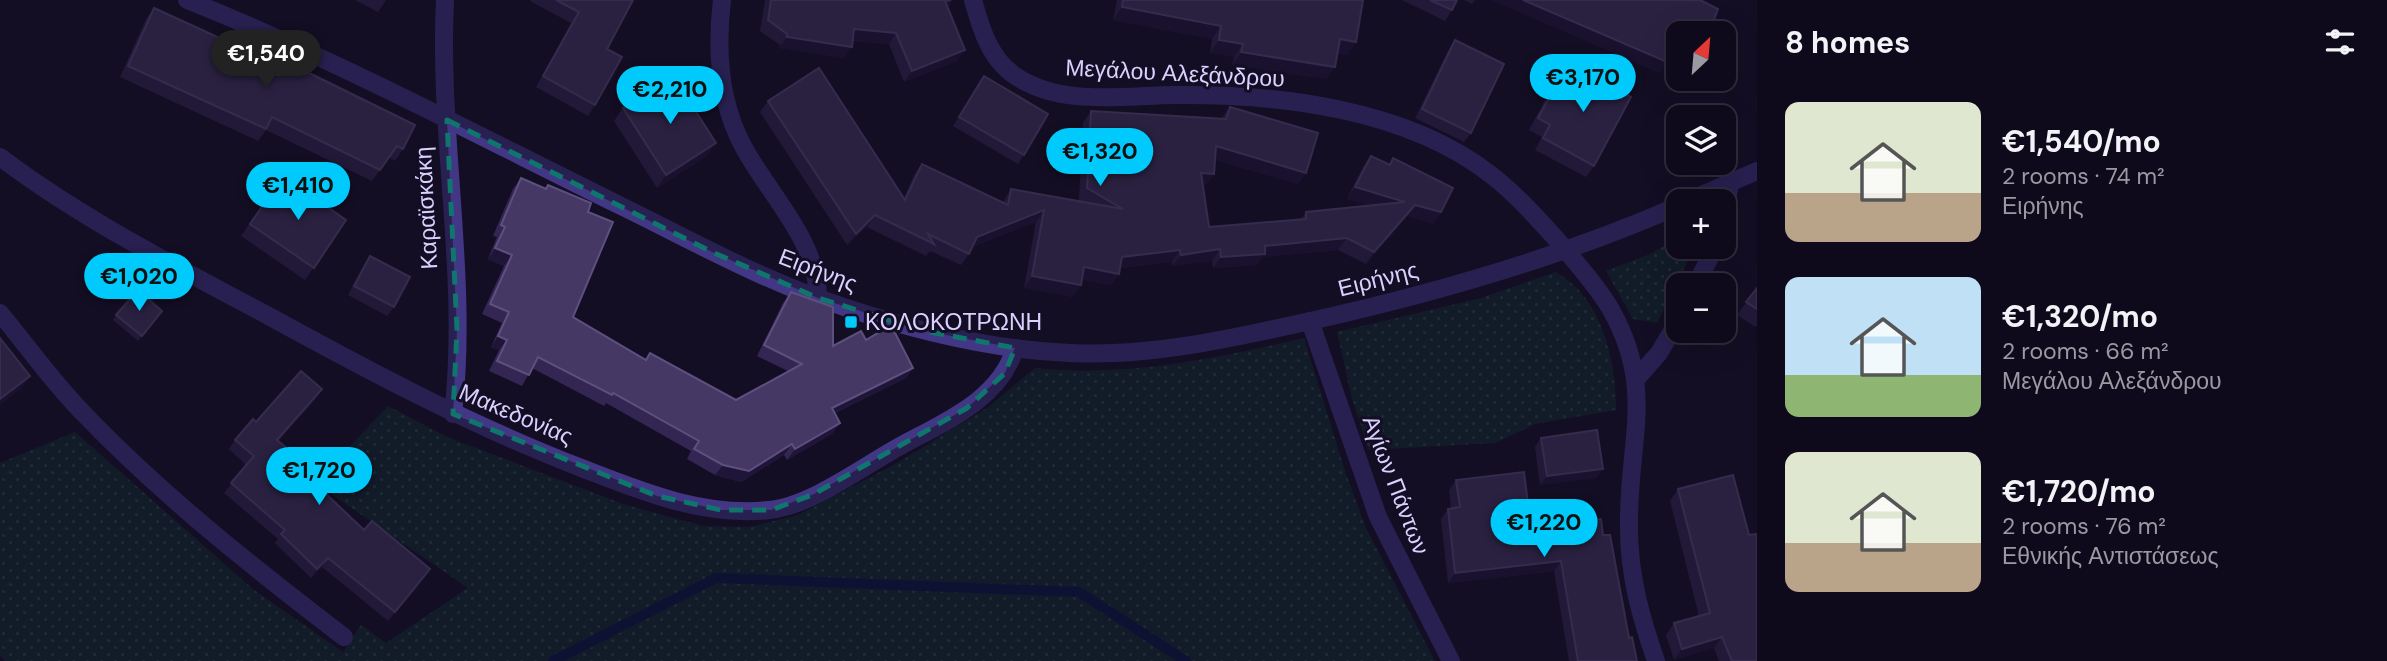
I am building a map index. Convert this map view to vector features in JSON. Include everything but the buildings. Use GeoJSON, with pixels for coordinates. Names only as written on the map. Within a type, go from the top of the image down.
{"type":"FeatureCollection","features":[{"type":"Feature","properties":{"kind":"street","name":"Ειρήνης"},"geometry":{"type":"LineString","coordinates":[[187,0],[274,37],[712,252],[818,298],[925,331],[1015,348],[1073,354],[1146,350],[1215,340],[1310,321],[1394,303],[1564,249],[1666,211]]}},
{"type":"Feature","properties":{"kind":"street","name":"Καραϊσκάκη"},"geometry":{"type":"LineString","coordinates":[[444,0],[457,330],[453,414]]}},
{"type":"Feature","properties":{"kind":"street"},"geometry":{"type":"LineString","coordinates":[[722,0],[720,66],[728,110],[744,148],[798,232],[817,278],[818,298]]}},
{"type":"Feature","properties":{"kind":"street","name":"Μεγάλου Αλεξάνδρου"},"geometry":{"type":"LineString","coordinates":[[973,0],[994,54],[1007,69],[1027,82],[1072,96],[1181,95],[1278,101],[1396,124],[1433,139],[1489,173],[1564,249],[1608,306],[1627,346],[1637,378],[1638,405],[1630,488],[1629,548],[1637,599],[1656,661]]}},
{"type":"Feature","properties":{"kind":"street","name":"Μακεδονίας"},"geometry":{"type":"LineString","coordinates":[[0,157],[49,192],[122,236],[380,378],[453,414],[548,455],[657,496],[722,510],[771,510],[811,495],[967,408],[1005,373],[1015,348]]}},
{"type":"Feature","properties":{"kind":"street"},"geometry":{"type":"LineString","coordinates":[[1716,189],[1757,171]]}},
{"type":"Feature","properties":{"kind":"street"},"geometry":{"type":"LineString","coordinates":[[1729,189],[1730,183]]}},
{"type":"Feature","properties":{"kind":"street"},"geometry":{"type":"LineString","coordinates":[[0,313],[84,415],[119,448],[223,543],[344,637]]}},
{"type":"Feature","properties":{"kind":"street","name":"Αγίων Πάντων"},"geometry":{"type":"LineString","coordinates":[[1310,321],[1377,517],[1451,661]]}},
{"type":"Feature","properties":{"kind":"street"},"geometry":{"type":"LineString","coordinates":[[1637,378],[1659,354],[1666,342]]}},
{"type":"Feature","properties":{"kind":"highlighted area"},"geometry":{"type":"Polygon","coordinates":[[[447,120],[712,252],[818,298],[925,331],[1015,348],[1005,373],[967,408],[812,495],[771,510],[721,510],[657,496],[453,414],[457,330],[447,120]]]}},
{"type":"Feature","properties":{"kind":"green space"},"geometry":{"type":"Polygon","coordinates":[[[1666,245],[1666,259],[1689,259],[1682,273],[1666,273],[1666,305],[1657,323],[1633,319],[1606,271],[1666,245]]]}},
{"type":"Feature","properties":{"kind":"green space"},"geometry":{"type":"Polygon","coordinates":[[[1556,272],[1585,298],[1604,333],[1613,372],[1616,410],[1535,424],[1495,443],[1369,450],[1352,399],[1337,332],[1481,298],[1556,272]]]}},
{"type":"Feature","properties":{"kind":"green space"},"geometry":{"type":"Polygon","coordinates":[[[1304,338],[1345,471],[1366,528],[1435,661],[5,661],[0,656],[0,463],[75,432],[254,590],[343,652],[361,625],[386,643],[468,588],[315,483],[388,406],[447,437],[623,504],[703,526],[750,527],[798,515],[897,463],[987,408],[1035,368],[1137,368],[1205,359],[1304,338]]]}},
{"type":"Feature","properties":{"kind":"waterway"},"geometry":{"type":"LineString","coordinates":[[553,661],[716,578],[1079,592],[1186,661]]}},
{"type":"Feature","properties":{"kind":"place","name":"ΚΟΛΟΚΟΤΡΩΝΗ"},"geometry":{"type":"Point","coordinates":[851,322]}}]}
